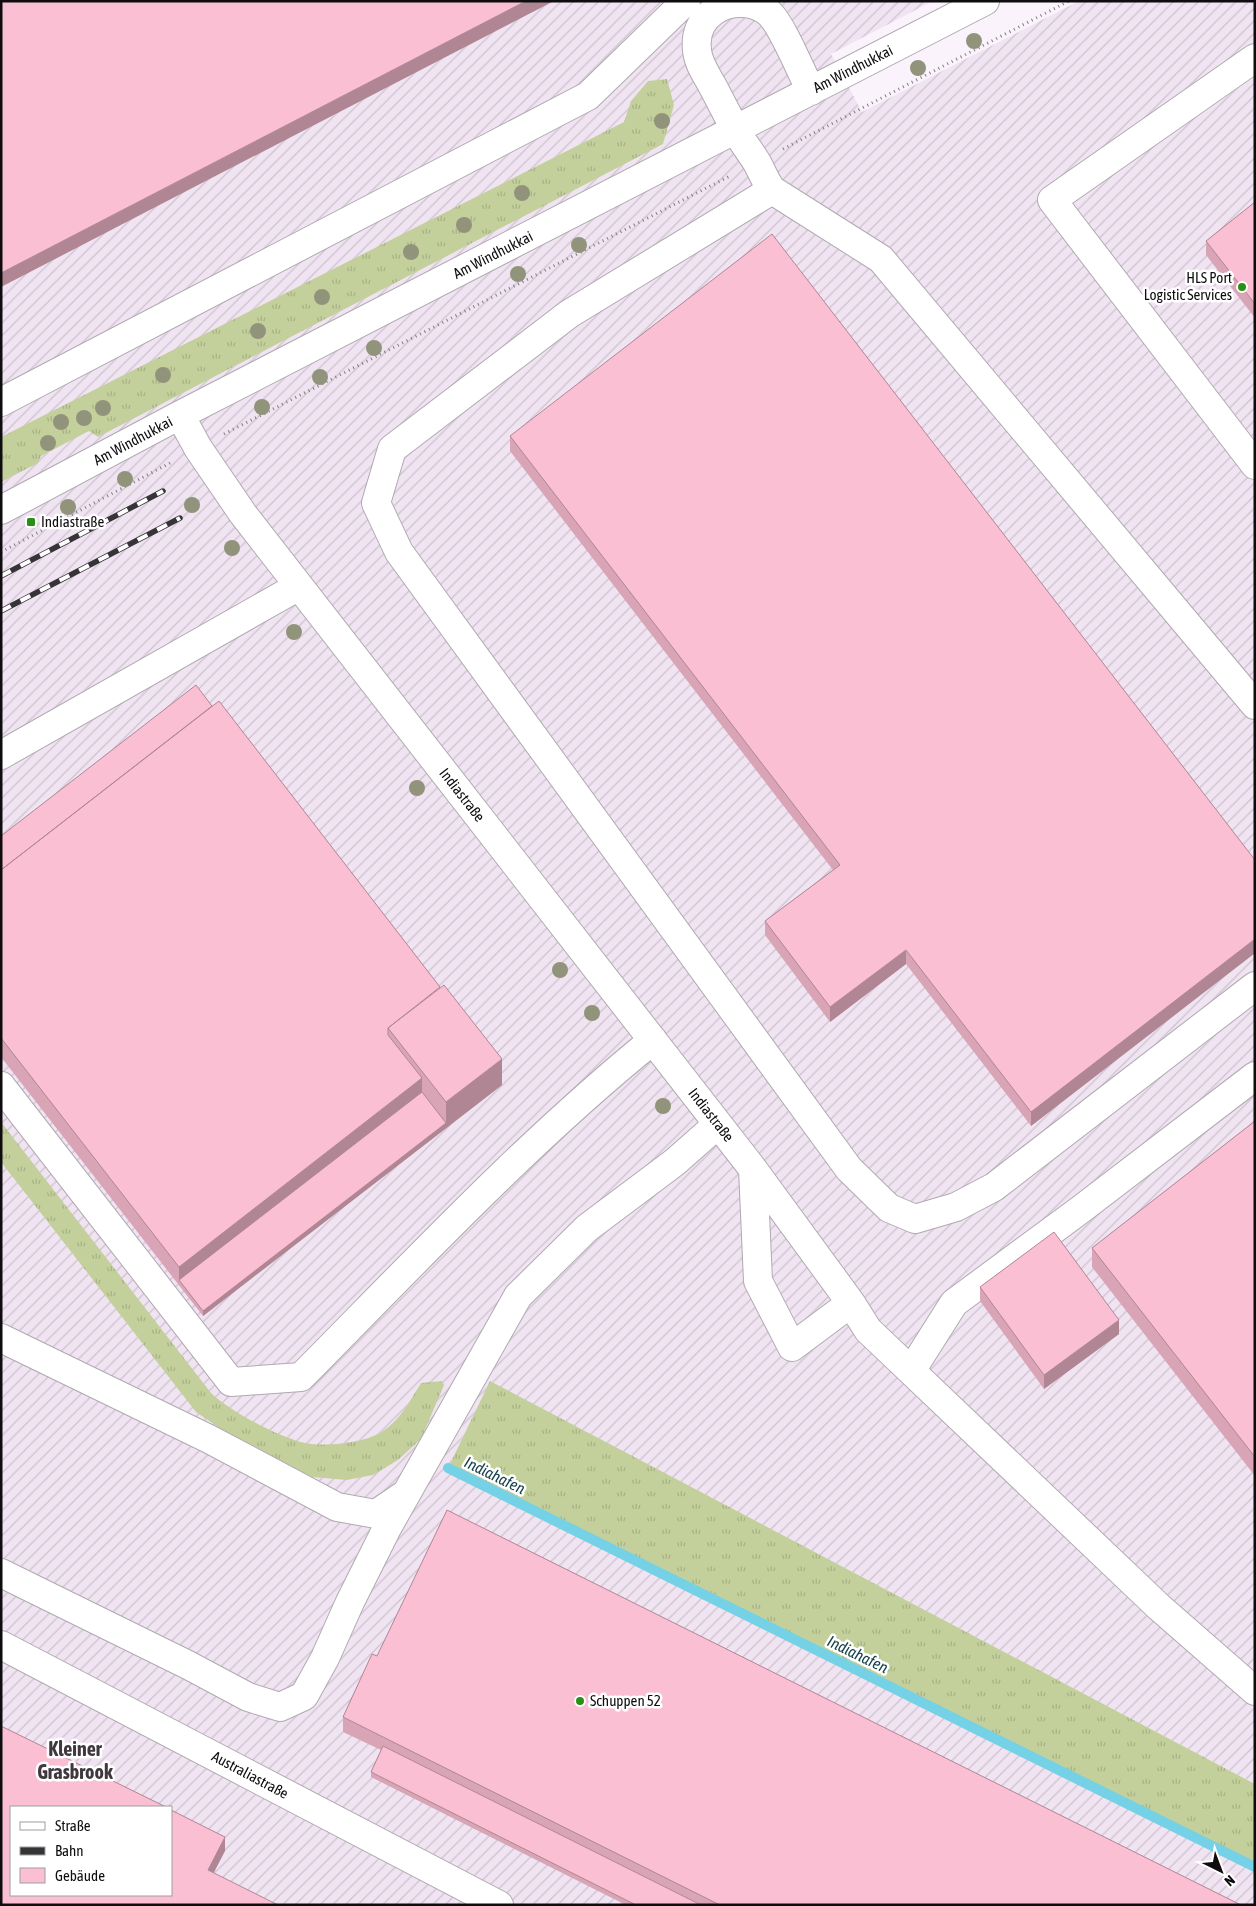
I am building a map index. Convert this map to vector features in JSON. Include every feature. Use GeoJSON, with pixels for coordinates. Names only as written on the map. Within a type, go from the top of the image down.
{"type":"FeatureCollection","features":[{"type":"Feature","properties":{"kind":"street"},"geometry":{"type":"LineString","coordinates":[[1,402],[588,96],[686,1]]}},
{"type":"Feature","properties":{"kind":"street","name":"Am Windhukkai"},"geometry":{"type":"LineString","coordinates":[[1,510],[180,415],[985,1]]}},
{"type":"Feature","properties":{"kind":"street"},"geometry":{"type":"LineString","coordinates":[[811,91],[778,25],[770,14],[759,6],[746,2],[718,4],[701,25],[697,38],[697,52],[701,64],[736,130],[757,162],[764,179],[772,190],[881,259],[1255,705]]}},
{"type":"Feature","properties":{"kind":"street"},"geometry":{"type":"LineString","coordinates":[[1255,58],[1052,200],[1255,464]]}},
{"type":"Feature","properties":{"kind":"street"},"geometry":{"type":"LineString","coordinates":[[772,190],[570,314],[392,449],[376,503],[398,552],[849,1169],[889,1208],[915,1219],[956,1207],[994,1187],[1255,986]]}},
{"type":"Feature","properties":{"kind":"street","name":"Indiastraße"},"geometry":{"type":"LineString","coordinates":[[180,415],[198,448],[243,514],[753,1169],[851,1303],[868,1330],[1159,1607],[1255,1691]]}},
{"type":"Feature","properties":{"kind":"street"},"geometry":{"type":"LineString","coordinates":[[1,756],[299,586]]}},
{"type":"Feature","properties":{"kind":"street"},"geometry":{"type":"LineString","coordinates":[[1,1086],[231,1382],[301,1377],[514,1162],[614,1071],[653,1040]]}},
{"type":"Feature","properties":{"kind":"street"},"geometry":{"type":"LineString","coordinates":[[912,1371],[954,1303],[1080,1210],[1255,1076]]}},
{"type":"Feature","properties":{"kind":"street"},"geometry":{"type":"LineString","coordinates":[[1,1573],[188,1665],[248,1697],[280,1707],[304,1696],[325,1658],[350,1602],[407,1492],[518,1296],[586,1228],[675,1162],[718,1124]]}},
{"type":"Feature","properties":{"kind":"street"},"geometry":{"type":"LineString","coordinates":[[753,1169],[758,1281],[792,1347],[851,1303]]}},
{"type":"Feature","properties":{"kind":"street"},"geometry":{"type":"LineString","coordinates":[[1,1338],[209,1439],[337,1507],[376,1514],[407,1492]]}},
{"type":"Feature","properties":{"kind":"street","name":"Australiastraße"},"geometry":{"type":"LineString","coordinates":[[1,1645],[499,1905]]}},
{"type":"Feature","properties":{"kind":"path"},"geometry":{"type":"LineString","coordinates":[[1,552],[198,448],[1069,1]]}},
{"type":"Feature","properties":{"kind":"shaded area"},"geometry":{"type":"Polygon","coordinates":[[[1,1],[933,1],[831,54],[862,112],[1079,1],[1255,1],[1255,1784],[490,1382],[448,1468],[1255,1862],[1255,1905],[1,1905],[1,1]]]}},
{"type":"Feature","properties":{"kind":"green space"},"geometry":{"type":"Polygon","coordinates":[[[667,79],[674,105],[663,144],[98,437],[89,431],[41,456],[38,463],[1,482],[1,437],[624,122],[631,101],[648,81],[667,79]]]}},
{"type":"Feature","properties":{"kind":"green space"},"geometry":{"type":"Polygon","coordinates":[[[1,1122],[211,1393],[230,1408],[256,1423],[294,1440],[314,1444],[354,1442],[380,1433],[393,1423],[421,1383],[442,1381],[444,1385],[421,1439],[398,1460],[373,1475],[347,1480],[312,1477],[224,1431],[196,1412],[1,1162],[1,1122]]]}},
{"type":"Feature","properties":{"kind":"green space"},"geometry":{"type":"Polygon","coordinates":[[[490,1381],[1255,1784],[1255,1862],[448,1468],[490,1381]]]}},
{"type":"Feature","properties":{"kind":"building"},"geometry":{"type":"Polygon","coordinates":[[[1,1],[526,1],[1,273],[1,1]]]}},
{"type":"Feature","properties":{"kind":"building","name":"HLS Port Logistic Services"},"geometry":{"type":"Polygon","coordinates":[[[1255,202],[1255,304],[1206,241],[1255,202]]]}},
{"type":"Feature","properties":{"kind":"building"},"geometry":{"type":"Polygon","coordinates":[[[772,234],[1255,860],[1255,939],[1031,1112],[906,950],[830,1007],[765,921],[840,865],[510,436],[772,234]]]}},
{"type":"Feature","properties":{"kind":"building"},"geometry":{"type":"Polygon","coordinates":[[[196,685],[212,706],[1,870],[1,836],[196,685]]]}},
{"type":"Feature","properties":{"kind":"building"},"geometry":{"type":"Polygon","coordinates":[[[219,701],[440,987],[388,1028],[388,1035],[422,1078],[179,1267],[1,1038],[1,870],[219,701]]]}},
{"type":"Feature","properties":{"kind":"building"},"geometry":{"type":"Polygon","coordinates":[[[444,985],[502,1059],[446,1102],[388,1028],[444,985]]]}},
{"type":"Feature","properties":{"kind":"building"},"geometry":{"type":"Polygon","coordinates":[[[422,1092],[446,1123],[203,1311],[179,1280],[422,1092]]]}},
{"type":"Feature","properties":{"kind":"building"},"geometry":{"type":"Polygon","coordinates":[[[1255,1121],[1255,1457],[1092,1248],[1255,1121]]]}},
{"type":"Feature","properties":{"kind":"building"},"geometry":{"type":"Polygon","coordinates":[[[1054,1232],[1119,1320],[1044,1375],[980,1287],[1054,1232]]]}},
{"type":"Feature","properties":{"kind":"building","name":"Schuppen 52"},"geometry":{"type":"Polygon","coordinates":[[[447,1510],[1241,1905],[720,1905],[343,1717],[372,1654],[377,1656],[447,1510]]]}},
{"type":"Feature","properties":{"kind":"building"},"geometry":{"type":"Polygon","coordinates":[[[1,1726],[164,1806],[10,1806],[10,1896],[172,1896],[172,1810],[225,1837],[208,1870],[278,1905],[1,1905],[1,1726]]]}},
{"type":"Feature","properties":{"kind":"building"},"geometry":{"type":"Polygon","coordinates":[[[383,1746],[701,1905],[636,1905],[371,1772],[383,1746]]]}},
{"type":"Feature","properties":{"kind":"waterway","name":"Indiahafen"},"geometry":{"type":"LineString","coordinates":[[448,1468],[1255,1867]]}},
{"type":"Feature","properties":{"kind":"railway"},"geometry":{"type":"LineString","coordinates":[[1,576],[163,491]]}},
{"type":"Feature","properties":{"kind":"railway"},"geometry":{"type":"LineString","coordinates":[[1,611],[180,518]]}},
{"type":"Feature","properties":{"kind":"place","name":"HLS Port Logistic Services"},"geometry":{"type":"Point","coordinates":[1242,287]}},
{"type":"Feature","properties":{"kind":"place","name":"Indiastraße"},"geometry":{"type":"Point","coordinates":[31,522]}},
{"type":"Feature","properties":{"kind":"place","name":"Schuppen 52"},"geometry":{"type":"Point","coordinates":[580,1701]}},
{"type":"Feature","properties":{"kind":"district","name":"Kleiner Grasbrook"},"geometry":{"type":"Point","coordinates":[75,1760]}}]}
